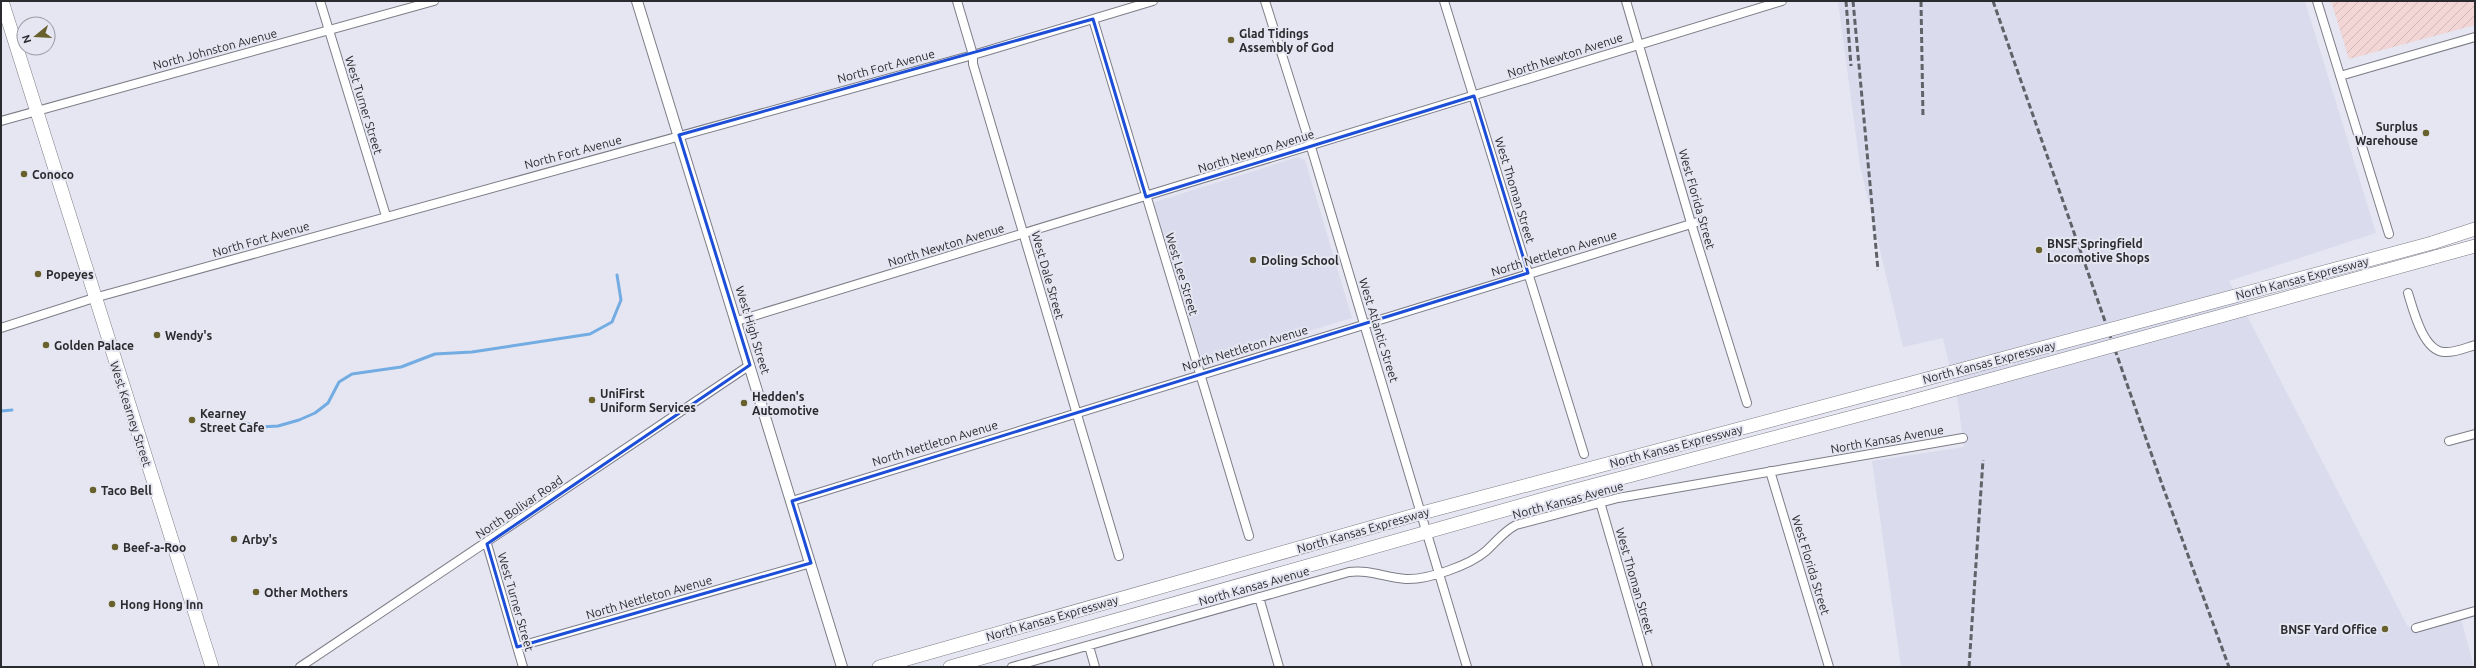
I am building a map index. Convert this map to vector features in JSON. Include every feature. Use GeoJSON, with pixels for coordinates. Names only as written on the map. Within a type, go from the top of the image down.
{"type":"FeatureCollection","features":[{"type":"Feature","properties":{"kind":"main road","name":"West Kearney Street"},"geometry":{"type":"LineString","coordinates":[[2,1],[94,298],[212,667]]}},
{"type":"Feature","properties":{"kind":"main road","name":"North Kansas Expressway"},"geometry":{"type":"LineString","coordinates":[[879,667],[1422,514],[2432,243],[2475,229]]}},
{"type":"Feature","properties":{"kind":"main road","name":"North Kansas Expressway"},"geometry":{"type":"LineString","coordinates":[[950,667],[1572,491],[1909,402],[2475,246]]}},
{"type":"Feature","properties":{"kind":"street","name":"West Turner Street"},"geometry":{"type":"LineString","coordinates":[[320,1],[386,216]]}},
{"type":"Feature","properties":{"kind":"street","name":"North Johnston Avenue"},"geometry":{"type":"LineString","coordinates":[[1,121],[434,1]]}},
{"type":"Feature","properties":{"kind":"street","name":"West High Street"},"geometry":{"type":"LineString","coordinates":[[637,1],[737,321],[842,667]]}},
{"type":"Feature","properties":{"kind":"street","name":"West Dale Street"},"geometry":{"type":"LineString","coordinates":[[957,1],[973,55],[973,64],[1119,556]]}},
{"type":"Feature","properties":{"kind":"street","name":"North Fort Avenue"},"geometry":{"type":"LineString","coordinates":[[1,328],[94,298],[679,135],[973,55],[1153,1]]}},
{"type":"Feature","properties":{"kind":"street","name":"West Atlantic Street"},"geometry":{"type":"LineString","coordinates":[[1265,1],[1311,146],[1440,572],[1467,667]]}},
{"type":"Feature","properties":{"kind":"street","name":"West Thoman Street"},"geometry":{"type":"LineString","coordinates":[[1444,1],[1584,454]]}},
{"type":"Feature","properties":{"kind":"street","name":"West Florida Street"},"geometry":{"type":"LineString","coordinates":[[1626,1],[1640,44],[1691,223],[1747,403]]}},
{"type":"Feature","properties":{"kind":"street","name":"North Newton Avenue"},"geometry":{"type":"LineString","coordinates":[[737,321],[1782,1]]}},
{"type":"Feature","properties":{"kind":"street"},"geometry":{"type":"LineString","coordinates":[[2317,1],[2389,234]]}},
{"type":"Feature","properties":{"kind":"street","name":"West Lee Street"},"geometry":{"type":"LineString","coordinates":[[1093,19],[1249,536]]}},
{"type":"Feature","properties":{"kind":"street"},"geometry":{"type":"LineString","coordinates":[[2340,76],[2475,37]]}},
{"type":"Feature","properties":{"kind":"street","name":"North Nettleton Avenue"},"geometry":{"type":"LineString","coordinates":[[792,501],[1199,374],[1364,325],[1528,273],[1704,220]]}},
{"type":"Feature","properties":{"kind":"street"},"geometry":{"type":"LineString","coordinates":[[2408,293],[2426,341],[2434,348],[2442,352],[2453,352],[2475,345]]}},
{"type":"Feature","properties":{"kind":"street","name":"North Bolivar Road"},"geometry":{"type":"LineString","coordinates":[[300,667],[487,544],[750,365]]}},
{"type":"Feature","properties":{"kind":"street"},"geometry":{"type":"LineString","coordinates":[[2449,441],[2475,434]]}},
{"type":"Feature","properties":{"kind":"street","name":"North Kansas Avenue"},"geometry":{"type":"LineString","coordinates":[[1012,667],[1349,572],[1376,572],[1406,579],[1440,572],[1478,558],[1508,529],[1516,525],[1600,502],[1963,438]]}},
{"type":"Feature","properties":{"kind":"street","name":"West Florida Street"},"geometry":{"type":"LineString","coordinates":[[1770,471],[1829,667]]}},
{"type":"Feature","properties":{"kind":"street","name":"West Thoman Street"},"geometry":{"type":"LineString","coordinates":[[1600,502],[1648,667]]}},
{"type":"Feature","properties":{"kind":"street","name":"West Turner Street"},"geometry":{"type":"LineString","coordinates":[[487,544],[523,667]]}},
{"type":"Feature","properties":{"kind":"street","name":"North Nettleton Avenue"},"geometry":{"type":"LineString","coordinates":[[517,647],[811,563]]}},
{"type":"Feature","properties":{"kind":"street"},"geometry":{"type":"LineString","coordinates":[[1259,597],[1279,667]]}},
{"type":"Feature","properties":{"kind":"street"},"geometry":{"type":"LineString","coordinates":[[2416,628],[2475,611]]}},
{"type":"Feature","properties":{"kind":"street"},"geometry":{"type":"LineString","coordinates":[[1089,646],[1095,667]]}},
{"type":"Feature","properties":{"kind":"street"},"geometry":{"type":"LineString","coordinates":[[900,667],[921,655]]}},
{"type":"Feature","properties":{"kind":"highlighted area"},"geometry":{"type":"Polygon","coordinates":[[[1093,19],[1146,197],[1474,96],[1528,273],[792,501],[811,563],[517,647],[487,544],[750,365],[679,135],[1093,19]]]}},
{"type":"Feature","properties":{"kind":"shaded area"},"geometry":{"type":"Polygon","coordinates":[[[1838,1],[2305,1],[2376,233],[2229,281],[2408,627],[2459,611],[2474,667],[1901,667],[1872,461],[1964,447],[1958,402],[1943,338],[1903,347],[1860,166],[1838,1]]]}},
{"type":"Feature","properties":{"kind":"shaded area"},"geometry":{"type":"Polygon","coordinates":[[[2331,1],[2475,1],[2475,25],[2349,59],[2331,1]]]}},
{"type":"Feature","properties":{"kind":"shaded area","name":"Doling School"},"geometry":{"type":"Polygon","coordinates":[[[1298,157],[1305,160],[1352,318],[1203,363],[1154,205],[1155,202],[1298,157]]]}},
{"type":"Feature","properties":{"kind":"waterway"},"geometry":{"type":"LineString","coordinates":[[241,422],[260,427],[278,426],[299,420],[315,413],[328,403],[339,382],[352,374],[401,367],[435,354],[472,352],[590,334],[612,322],[621,300],[617,275]]}},
{"type":"Feature","properties":{"kind":"waterway"},"geometry":{"type":"LineString","coordinates":[[1,411],[12,410]]}},
{"type":"Feature","properties":{"kind":"railway"},"geometry":{"type":"LineString","coordinates":[[1846,1],[1851,66]]}},
{"type":"Feature","properties":{"kind":"railway"},"geometry":{"type":"LineString","coordinates":[[1853,1],[1878,270]]}},
{"type":"Feature","properties":{"kind":"railway"},"geometry":{"type":"LineString","coordinates":[[1921,1],[1923,117]]}},
{"type":"Feature","properties":{"kind":"railway"},"geometry":{"type":"LineString","coordinates":[[1993,1],[2163,487],[2229,667]]}},
{"type":"Feature","properties":{"kind":"railway"},"geometry":{"type":"LineString","coordinates":[[1969,667],[1983,460]]}},
{"type":"Feature","properties":{"kind":"place","name":"Glad Tidings Assembly of God"},"geometry":{"type":"Point","coordinates":[1231,40]}},
{"type":"Feature","properties":{"kind":"place","name":"Surplus Warehouse"},"geometry":{"type":"Point","coordinates":[2426,133]}},
{"type":"Feature","properties":{"kind":"place","name":"Conoco"},"geometry":{"type":"Point","coordinates":[24,174]}},
{"type":"Feature","properties":{"kind":"place","name":"BNSF Springfield Locomotive Shops"},"geometry":{"type":"Point","coordinates":[2039,250]}},
{"type":"Feature","properties":{"kind":"place","name":"Doling School"},"geometry":{"type":"Point","coordinates":[1253,260]}},
{"type":"Feature","properties":{"kind":"place","name":"Popeyes"},"geometry":{"type":"Point","coordinates":[38,274]}},
{"type":"Feature","properties":{"kind":"place","name":"Wendy's"},"geometry":{"type":"Point","coordinates":[157,335]}},
{"type":"Feature","properties":{"kind":"place","name":"Golden Palace"},"geometry":{"type":"Point","coordinates":[46,345]}},
{"type":"Feature","properties":{"kind":"place","name":"UniFirst Uniform Services"},"geometry":{"type":"Point","coordinates":[592,400]}},
{"type":"Feature","properties":{"kind":"place","name":"Hedden's Automotive"},"geometry":{"type":"Point","coordinates":[744,403]}},
{"type":"Feature","properties":{"kind":"place","name":"Kearney Street Cafe"},"geometry":{"type":"Point","coordinates":[192,420]}},
{"type":"Feature","properties":{"kind":"place","name":"Taco Bell"},"geometry":{"type":"Point","coordinates":[93,490]}},
{"type":"Feature","properties":{"kind":"place","name":"Arby's"},"geometry":{"type":"Point","coordinates":[234,539]}},
{"type":"Feature","properties":{"kind":"place","name":"Beef-a-Roo"},"geometry":{"type":"Point","coordinates":[115,547]}},
{"type":"Feature","properties":{"kind":"place","name":"Other Mothers"},"geometry":{"type":"Point","coordinates":[256,592]}},
{"type":"Feature","properties":{"kind":"place","name":"Hong Hong Inn"},"geometry":{"type":"Point","coordinates":[112,604]}},
{"type":"Feature","properties":{"kind":"place","name":"BNSF Yard Office"},"geometry":{"type":"Point","coordinates":[2385,629]}}]}
